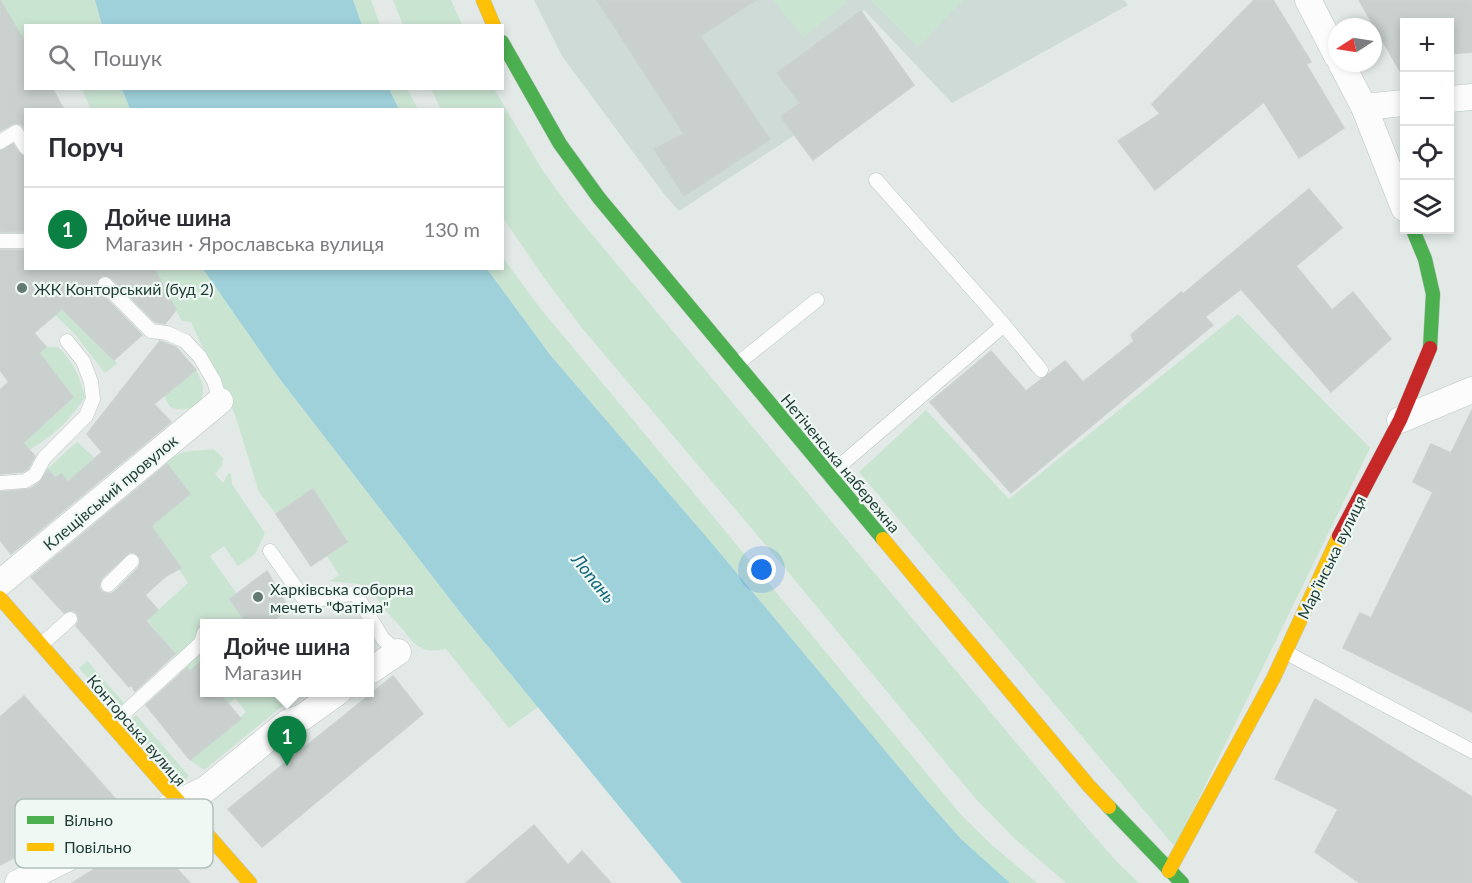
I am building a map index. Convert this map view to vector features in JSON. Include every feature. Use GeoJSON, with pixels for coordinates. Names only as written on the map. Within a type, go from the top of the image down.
{"type":"FeatureCollection","features":[{"type":"Feature","properties":{"kind":"main road"},"geometry":{"type":"LineString","coordinates":[[483,0],[493,24]]}},
{"type":"Feature","properties":{"kind":"main road","name":"Нетіченська набережна"},"geometry":{"type":"LineString","coordinates":[[504,46],[560,144],[598,198],[1089,786],[1182,883]]}},
{"type":"Feature","properties":{"kind":"main road","name":"Мар’їнська вулиця"},"geometry":{"type":"LineString","coordinates":[[1169,871],[1273,680],[1336,542],[1400,420],[1432,344],[1433,294],[1425,259],[1415,234]]}},
{"type":"Feature","properties":{"kind":"main road","name":"Конторська вулиця"},"geometry":{"type":"LineString","coordinates":[[0,598],[176,799]]}},
{"type":"Feature","properties":{"kind":"main road","name":"Конторська вулиця"},"geometry":{"type":"LineString","coordinates":[[213,841],[250,883]]}},
{"type":"Feature","properties":{"kind":"street"},"geometry":{"type":"LineString","coordinates":[[1308,0],[1328,39]]}},
{"type":"Feature","properties":{"kind":"street"},"geometry":{"type":"LineString","coordinates":[[1346,72],[1364,107],[1400,198]]}},
{"type":"Feature","properties":{"kind":"street"},"geometry":{"type":"LineString","coordinates":[[1454,99],[1472,97]]}},
{"type":"Feature","properties":{"kind":"street"},"geometry":{"type":"LineString","coordinates":[[1364,107],[1400,103]]}},
{"type":"Feature","properties":{"kind":"street"},"geometry":{"type":"LineString","coordinates":[[1400,420],[1472,390]]}},
{"type":"Feature","properties":{"kind":"street","name":"Клещівський провулок"},"geometry":{"type":"LineString","coordinates":[[0,584],[220,401]]}},
{"type":"Feature","properties":{"kind":"street"},"geometry":{"type":"LineString","coordinates":[[374,668],[398,652]]}},
{"type":"Feature","properties":{"kind":"street"},"geometry":{"type":"LineString","coordinates":[[187,799],[206,789],[286,723],[303,717],[332,697]]}},
{"type":"Feature","properties":{"kind":"street"},"geometry":{"type":"LineString","coordinates":[[18,883],[48,868]]}},
{"type":"Feature","properties":{"kind":"lane"},"geometry":{"type":"LineString","coordinates":[[0,142],[16,132],[24,145]]}},
{"type":"Feature","properties":{"kind":"lane"},"geometry":{"type":"LineString","coordinates":[[876,180],[1041,370]]}},
{"type":"Feature","properties":{"kind":"lane"},"geometry":{"type":"LineString","coordinates":[[0,241],[24,241]]}},
{"type":"Feature","properties":{"kind":"lane"},"geometry":{"type":"LineString","coordinates":[[105,284],[151,331],[167,333],[185,341],[205,365],[214,381],[220,401]]}},
{"type":"Feature","properties":{"kind":"lane"},"geometry":{"type":"LineString","coordinates":[[736,364],[818,300]]}},
{"type":"Feature","properties":{"kind":"lane"},"geometry":{"type":"LineString","coordinates":[[829,475],[1004,325]]}},
{"type":"Feature","properties":{"kind":"lane"},"geometry":{"type":"LineString","coordinates":[[0,483],[25,481],[34,475],[44,458],[86,416],[93,399],[91,382],[82,361],[67,341]]}},
{"type":"Feature","properties":{"kind":"lane"},"geometry":{"type":"LineString","coordinates":[[270,551],[306,602],[355,593],[371,619]]}},
{"type":"Feature","properties":{"kind":"lane"},"geometry":{"type":"LineString","coordinates":[[108,585],[132,561]]}},
{"type":"Feature","properties":{"kind":"lane"},"geometry":{"type":"LineString","coordinates":[[41,645],[70,620]]}},
{"type":"Feature","properties":{"kind":"lane"},"geometry":{"type":"LineString","coordinates":[[374,624],[383,639],[398,652]]}},
{"type":"Feature","properties":{"kind":"lane"},"geometry":{"type":"LineString","coordinates":[[111,725],[200,644]]}},
{"type":"Feature","properties":{"kind":"lane"},"geometry":{"type":"LineString","coordinates":[[1285,652],[1472,751]]}},
{"type":"Feature","properties":{"kind":"shaded area"},"geometry":{"type":"Polygon","coordinates":[[[534,0],[1124,0],[1128,5],[952,103],[864,10],[778,72],[800,103],[795,135],[679,211],[562,56],[534,0]]]}},
{"type":"Feature","properties":{"kind":"green space"},"geometry":{"type":"Polygon","coordinates":[[[1,0],[95,0],[102,24],[24,24],[24,42],[1,0]]]}},
{"type":"Feature","properties":{"kind":"green space"},"geometry":{"type":"Polygon","coordinates":[[[353,0],[371,0],[380,24],[362,24],[353,0]]]}},
{"type":"Feature","properties":{"kind":"green space"},"geometry":{"type":"Polygon","coordinates":[[[393,0],[451,0],[462,24],[403,24],[393,0]]]}},
{"type":"Feature","properties":{"kind":"green space"},"geometry":{"type":"Polygon","coordinates":[[[773,0],[844,0],[847,3],[803,38],[773,0]]]}},
{"type":"Feature","properties":{"kind":"green space"},"geometry":{"type":"Polygon","coordinates":[[[870,0],[964,0],[918,47],[870,0]]]}},
{"type":"Feature","properties":{"kind":"green space"},"geometry":{"type":"Polygon","coordinates":[[[82,90],[122,90],[130,108],[91,108],[82,90]]]}},
{"type":"Feature","properties":{"kind":"green space"},"geometry":{"type":"Polygon","coordinates":[[[390,90],[408,90],[417,108],[398,108],[390,90]]]}},
{"type":"Feature","properties":{"kind":"green space"},"geometry":{"type":"Polygon","coordinates":[[[432,90],[495,90],[541,168],[570,208],[1094,836],[1139,883],[1066,883],[1015,839],[975,798],[582,328],[504,219],[504,108],[440,108],[432,90]]]}},
{"type":"Feature","properties":{"kind":"green space"},"geometry":{"type":"Polygon","coordinates":[[[504,259],[540,308],[962,816],[1037,883],[1010,883],[961,839],[551,356],[488,270],[504,270],[504,259]]]}},
{"type":"Feature","properties":{"kind":"green space"},"geometry":{"type":"Polygon","coordinates":[[[155,270],[204,270],[279,378],[463,616],[538,707],[509,728],[446,649],[430,650],[419,647],[367,587],[354,583],[330,581],[339,575],[327,556],[347,541],[313,490],[276,514],[259,492],[222,382],[191,322],[182,321],[155,270]]]}},
{"type":"Feature","properties":{"kind":"green space"},"geometry":{"type":"Polygon","coordinates":[[[62,309],[117,363],[105,373],[74,333],[55,315],[62,309]]]}},
{"type":"Feature","properties":{"kind":"green space"},"geometry":{"type":"Polygon","coordinates":[[[1238,314],[1370,448],[1175,847],[859,472],[926,410],[1009,499],[1238,314]]]}},
{"type":"Feature","properties":{"kind":"green space"},"geometry":{"type":"Polygon","coordinates":[[[46,347],[58,347],[68,358],[78,376],[85,397],[60,427],[29,450],[23,443],[73,397],[39,353],[46,347]]]}},
{"type":"Feature","properties":{"kind":"green space"},"geometry":{"type":"Polygon","coordinates":[[[196,370],[203,386],[200,400],[187,409],[170,407],[164,396],[196,370]]]}},
{"type":"Feature","properties":{"kind":"green space"},"geometry":{"type":"Polygon","coordinates":[[[77,442],[95,458],[68,482],[61,474],[50,483],[34,481],[77,442]]]}},
{"type":"Feature","properties":{"kind":"green space"},"geometry":{"type":"Polygon","coordinates":[[[214,449],[223,458],[222,466],[215,474],[223,483],[228,473],[231,474],[232,484],[265,533],[255,554],[238,566],[224,546],[210,556],[237,594],[230,600],[244,619],[200,619],[200,670],[196,665],[183,676],[175,671],[173,658],[176,655],[147,620],[188,583],[179,569],[181,568],[151,526],[189,494],[165,462],[183,452],[214,449]]]}},
{"type":"Feature","properties":{"kind":"green space"},"geometry":{"type":"Polygon","coordinates":[[[87,661],[124,703],[116,710],[79,668],[87,661]]]}},
{"type":"Feature","properties":{"kind":"green space"},"geometry":{"type":"Polygon","coordinates":[[[222,697],[291,697],[291,699],[204,770],[190,760],[240,720],[239,718],[246,712],[235,698],[228,704],[222,697]]]}},
{"type":"Feature","properties":{"kind":"green space"},"geometry":{"type":"Polygon","coordinates":[[[136,715],[189,776],[181,784],[127,723],[136,715]]]}},
{"type":"Feature","properties":{"kind":"water"},"geometry":{"type":"Polygon","coordinates":[[[95,0],[353,0],[362,24],[102,24],[95,0]]]}},
{"type":"Feature","properties":{"kind":"water"},"geometry":{"type":"Polygon","coordinates":[[[122,90],[390,90],[398,108],[130,108],[122,90]]]}},
{"type":"Feature","properties":{"kind":"water","name":"Лопань"},"geometry":{"type":"Polygon","coordinates":[[[204,270],[488,270],[551,356],[715,547],[923,796],[961,839],[1010,883],[682,883],[463,616],[279,378],[204,270]]]}},
{"type":"Feature","properties":{"kind":"building"},"geometry":{"type":"Polygon","coordinates":[[[0,0],[24,41],[24,90],[53,90],[63,108],[24,108],[24,128],[21,124],[15,123],[0,131],[0,0]]]}},
{"type":"Feature","properties":{"kind":"building"},"geometry":{"type":"Polygon","coordinates":[[[597,0],[756,0],[700,36],[770,139],[684,196],[654,149],[684,134],[597,0]]]}},
{"type":"Feature","properties":{"kind":"building"},"geometry":{"type":"Polygon","coordinates":[[[1254,0],[1273,0],[1311,62],[1306,64],[1344,128],[1299,158],[1264,102],[1155,190],[1118,141],[1160,114],[1152,104],[1254,0]]]}},
{"type":"Feature","properties":{"kind":"building"},"geometry":{"type":"Polygon","coordinates":[[[1359,0],[1472,0],[1472,52],[1454,54],[1454,18],[1400,18],[1400,71],[1382,40],[1382,18],[1369,18],[1359,0]]]}},
{"type":"Feature","properties":{"kind":"building"},"geometry":{"type":"Polygon","coordinates":[[[861,11],[914,85],[813,160],[781,117],[800,103],[777,73],[861,11]]]}},
{"type":"Feature","properties":{"kind":"building"},"geometry":{"type":"Polygon","coordinates":[[[13,144],[24,156],[24,232],[0,232],[0,151],[13,144]]]}},
{"type":"Feature","properties":{"kind":"building"},"geometry":{"type":"Polygon","coordinates":[[[1309,189],[1342,228],[1296,266],[1332,310],[1353,292],[1391,339],[1331,392],[1241,289],[1205,317],[1213,325],[1011,493],[930,402],[991,351],[1026,391],[1065,361],[1083,382],[1134,341],[1131,335],[1181,292],[1183,294],[1309,189]]]}},
{"type":"Feature","properties":{"kind":"building"},"geometry":{"type":"Polygon","coordinates":[[[0,250],[24,250],[24,270],[155,270],[176,310],[165,324],[155,322],[111,278],[103,275],[97,281],[98,290],[142,335],[114,360],[62,309],[34,333],[46,347],[39,353],[73,397],[23,443],[35,456],[28,469],[22,472],[0,474],[0,390],[9,382],[0,370],[0,250]]]}},
{"type":"Feature","properties":{"kind":"building"},"geometry":{"type":"Polygon","coordinates":[[[160,341],[176,347],[196,370],[154,404],[171,422],[11,554],[0,540],[0,492],[30,489],[40,482],[48,470],[55,478],[61,474],[68,482],[102,452],[87,434],[160,341]]]}},
{"type":"Feature","properties":{"kind":"building"},"geometry":{"type":"Polygon","coordinates":[[[1472,410],[1472,712],[1343,648],[1360,613],[1371,618],[1433,492],[1413,482],[1431,444],[1451,453],[1472,410]]]}},
{"type":"Feature","properties":{"kind":"building"},"geometry":{"type":"Polygon","coordinates":[[[167,464],[190,494],[151,526],[181,568],[166,576],[145,595],[158,610],[146,621],[175,654],[135,691],[76,626],[79,621],[77,613],[72,610],[64,613],[31,577],[167,464]],[[130,552],[101,579],[99,587],[102,592],[110,594],[114,592],[139,567],[140,558],[130,552]]]}},
{"type":"Feature","properties":{"kind":"building"},"geometry":{"type":"Polygon","coordinates":[[[313,489],[347,542],[311,566],[276,514],[313,489]]]}},
{"type":"Feature","properties":{"kind":"building","name":"Харківська соборна мечеть \"Фатіма\""},"geometry":{"type":"Polygon","coordinates":[[[267,571],[289,609],[275,619],[244,619],[230,599],[267,571]]]}},
{"type":"Feature","properties":{"kind":"building"},"geometry":{"type":"Polygon","coordinates":[[[200,662],[200,697],[222,697],[241,719],[190,760],[146,705],[187,668],[190,671],[200,662]]]}},
{"type":"Feature","properties":{"kind":"building"},"geometry":{"type":"Polygon","coordinates":[[[393,676],[423,714],[262,847],[228,809],[367,697],[374,697],[374,691],[393,676]]]}},
{"type":"Feature","properties":{"kind":"building"},"geometry":{"type":"Polygon","coordinates":[[[24,696],[116,799],[15,799],[15,857],[0,865],[0,717],[24,696]]]}},
{"type":"Feature","properties":{"kind":"building"},"geometry":{"type":"Polygon","coordinates":[[[1315,699],[1472,797],[1472,883],[1360,883],[1315,852],[1338,809],[1275,779],[1315,699]]]}},
{"type":"Feature","properties":{"kind":"building"},"geometry":{"type":"Polygon","coordinates":[[[534,825],[568,865],[582,851],[611,883],[466,883],[534,825]]]}},
{"type":"Feature","properties":{"kind":"building"},"geometry":{"type":"Polygon","coordinates":[[[96,868],[176,868],[190,883],[72,883],[96,868]]]}},
{"type":"Feature","properties":{"kind":"traffic: fast"},"geometry":{"type":"LineString","coordinates":[[504,46],[560,144],[599,198],[883,539]]}},
{"type":"Feature","properties":{"kind":"traffic: fast"},"geometry":{"type":"LineString","coordinates":[[1415,234],[1425,259],[1433,294],[1430,348]]}},
{"type":"Feature","properties":{"kind":"traffic: fast"},"geometry":{"type":"LineString","coordinates":[[1109,807],[1182,883]]}},
{"type":"Feature","properties":{"kind":"traffic: slow"},"geometry":{"type":"LineString","coordinates":[[483,0],[493,24]]}},
{"type":"Feature","properties":{"kind":"traffic: slow"},"geometry":{"type":"LineString","coordinates":[[1169,871],[1273,679],[1339,536]]}},
{"type":"Feature","properties":{"kind":"traffic: slow"},"geometry":{"type":"LineString","coordinates":[[883,539],[1109,807]]}},
{"type":"Feature","properties":{"kind":"traffic: slow"},"geometry":{"type":"LineString","coordinates":[[0,598],[176,799]]}},
{"type":"Feature","properties":{"kind":"traffic: slow"},"geometry":{"type":"LineString","coordinates":[[213,841],[250,883]]}},
{"type":"Feature","properties":{"kind":"traffic: jam"},"geometry":{"type":"LineString","coordinates":[[1339,536],[1400,420],[1430,348]]}},
{"type":"Feature","properties":{"kind":"place","name":"ЖК Конторський (буд 2)"},"geometry":{"type":"Point","coordinates":[22,288]}},
{"type":"Feature","properties":{"kind":"place","name":"Харківська соборна мечеть \"Фатіма\""},"geometry":{"type":"Point","coordinates":[258,597]}},
{"type":"Feature","properties":{"kind":"place","name":"Дойче шина"},"geometry":{"type":"Point","coordinates":[287,766]}}]}
